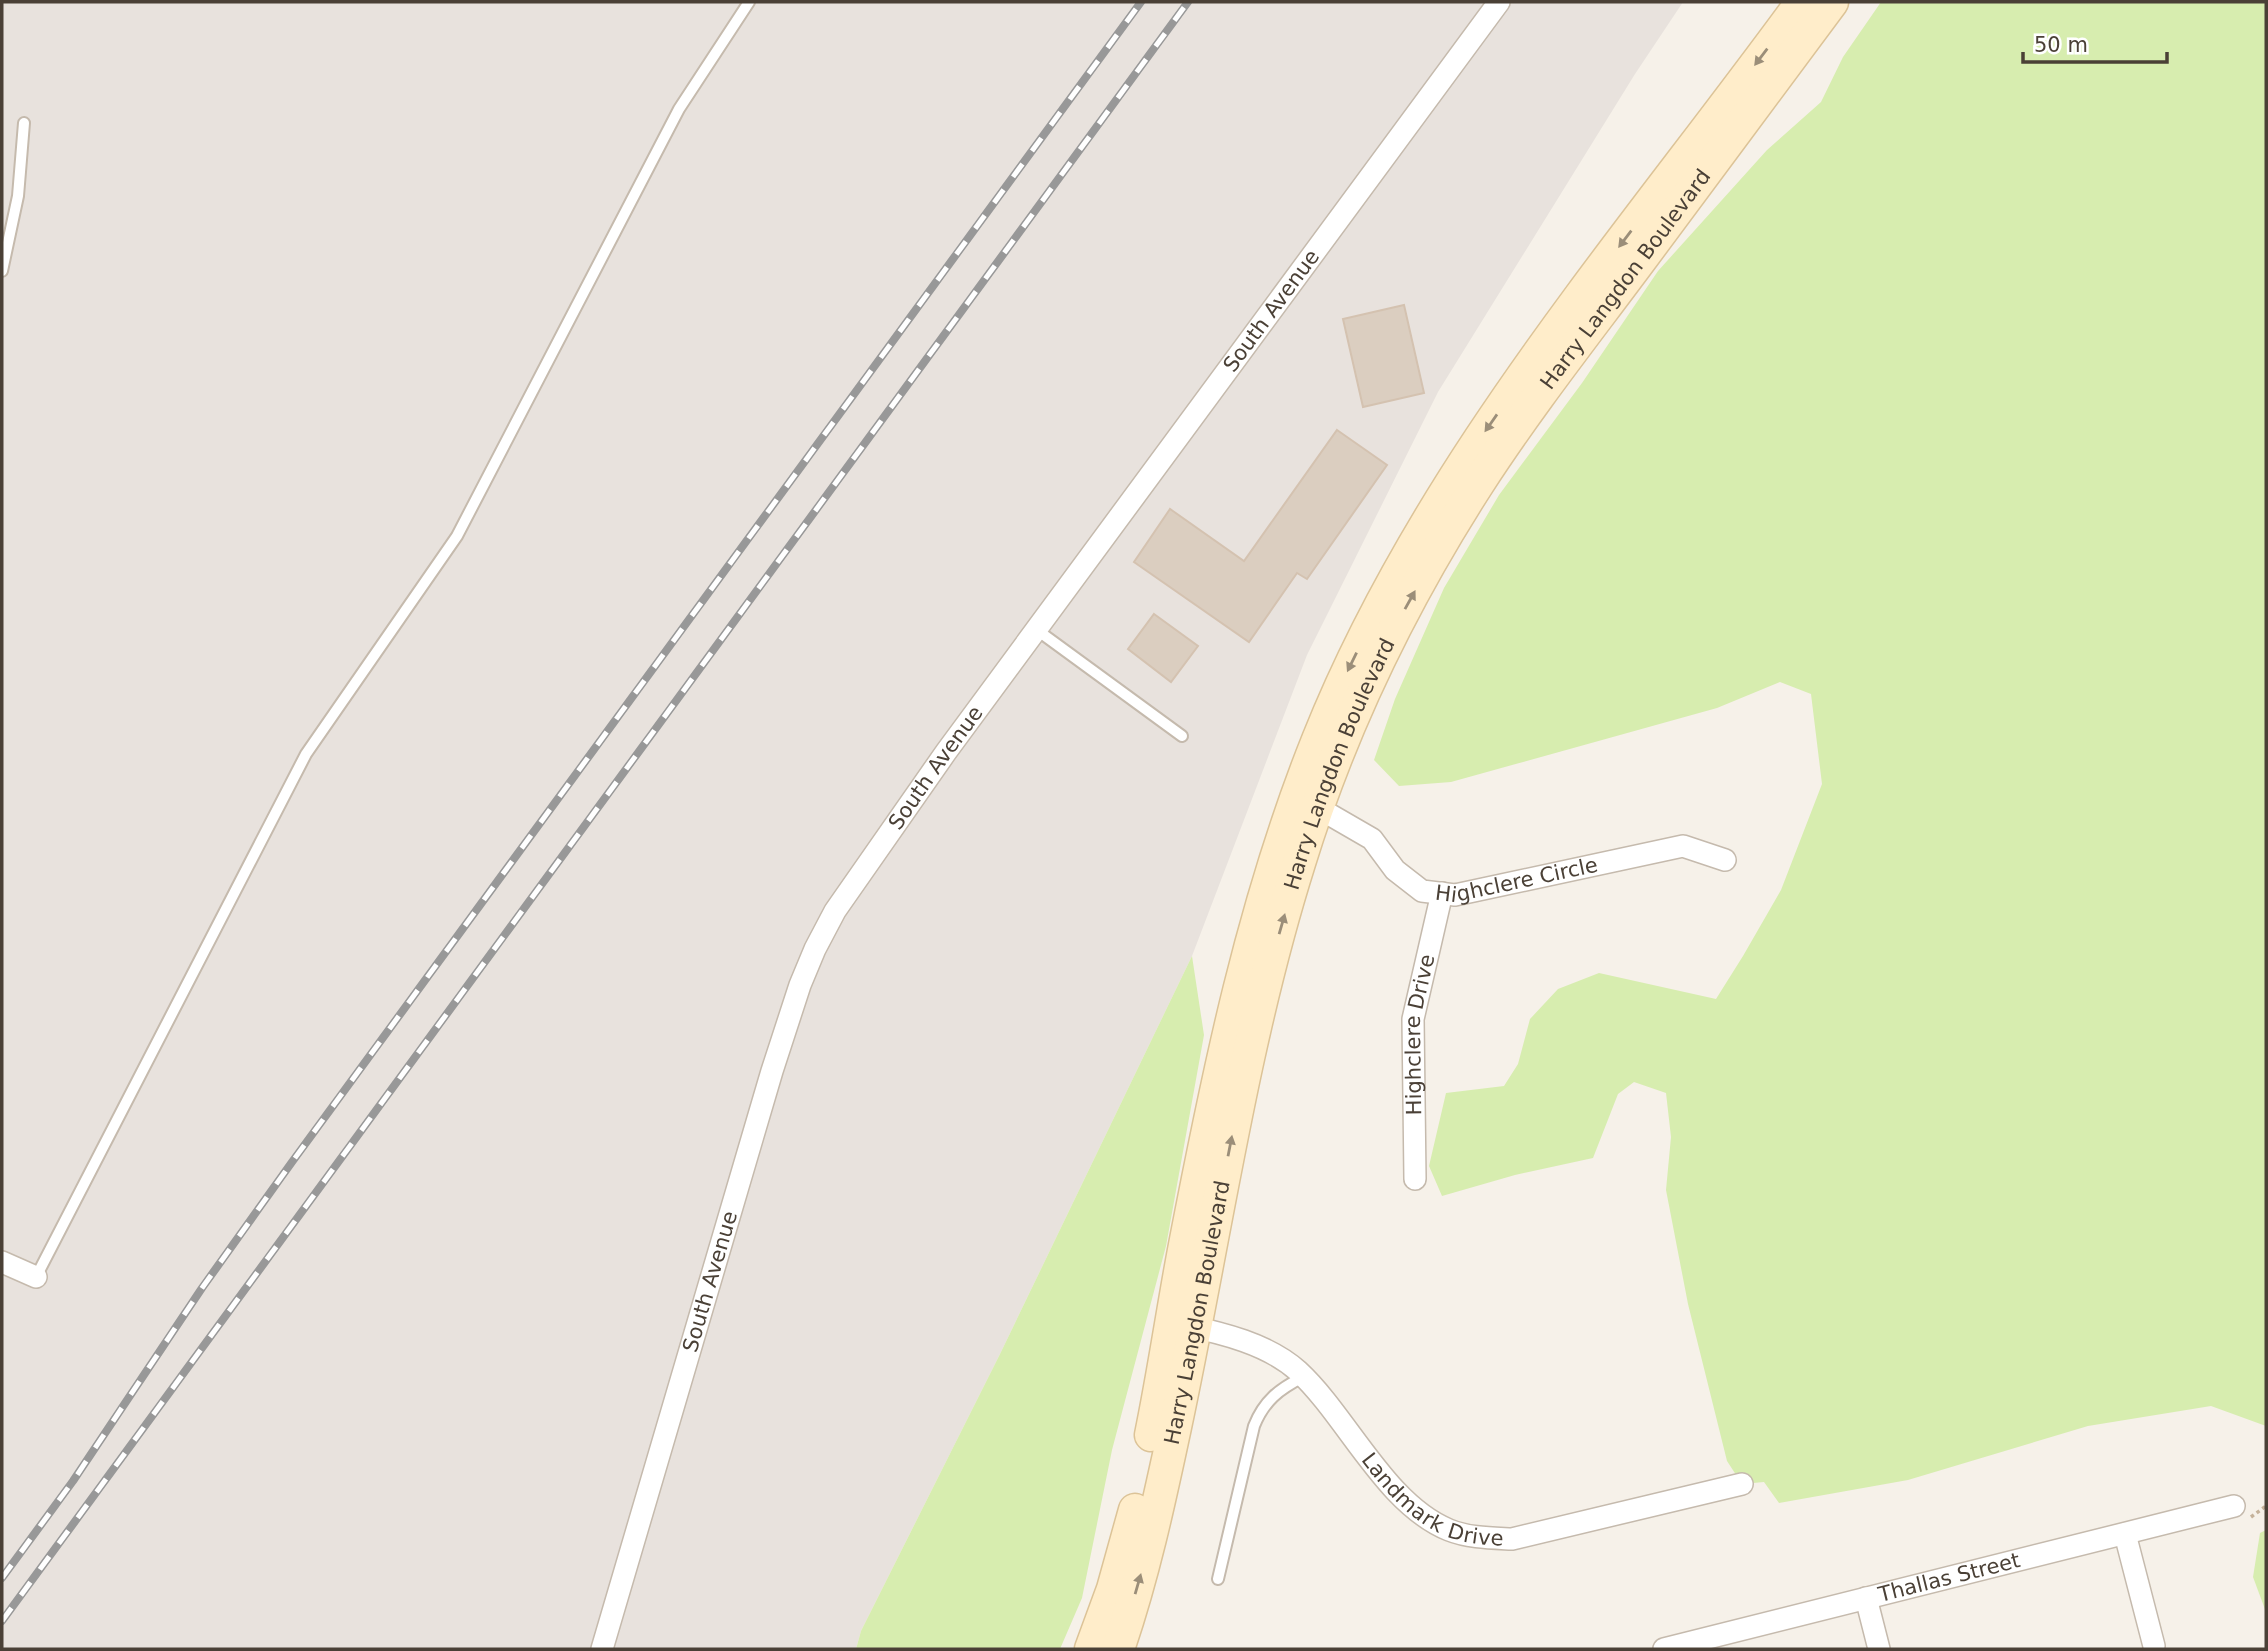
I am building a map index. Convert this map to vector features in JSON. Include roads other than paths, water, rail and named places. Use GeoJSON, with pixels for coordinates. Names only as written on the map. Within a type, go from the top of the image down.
{"type":"FeatureCollection","features":[{"type":"Feature","properties":{"kind":"main road","name":"Harry Langdon Boulevard"},"geometry":{"type":"LineString","coordinates":[[1091,1649],[1113,1590],[1133,1519],[1156,1413],[1184,1325],[1266,983],[1299,861],[1318,740],[1382,601],[1464,461],[1585,292],[1802,2]]}},
{"type":"Feature","properties":{"kind":"main road","name":"Harry Langdon Boulevard"},"geometry":{"type":"LineString","coordinates":[[1308,802],[1355,715],[1392,634],[1479,482],[1568,356],[1832,2]]}},
{"type":"Feature","properties":{"kind":"main road","name":"Harry Langdon Boulevard"},"geometry":{"type":"LineString","coordinates":[[1118,1649],[1153,1526],[1184,1325]]}},
{"type":"Feature","properties":{"kind":"street","name":"South Avenue"},"geometry":{"type":"LineString","coordinates":[[602,1649],[772,1071],[800,985],[815,948],[835,911],[946,752],[1499,2]]}},
{"type":"Feature","properties":{"kind":"street","name":"Highclere Circle"},"geometry":{"type":"LineString","coordinates":[[1308,802],[1372,839],[1395,870],[1422,891],[1455,895],[1683,846],[1725,860]]}},
{"type":"Feature","properties":{"kind":"street","name":"Highclere Drive"},"geometry":{"type":"LineString","coordinates":[[1415,1179],[1413,1019],[1442,893]]}},
{"type":"Feature","properties":{"kind":"street"},"geometry":{"type":"LineString","coordinates":[[2,1262],[36,1277]]}},
{"type":"Feature","properties":{"kind":"street","name":"Landmark Drive"},"geometry":{"type":"LineString","coordinates":[[1184,1325],[1254,1345],[1277,1356],[1303,1377],[1388,1481],[1418,1512],[1448,1530],[1473,1537],[1512,1539],[1742,1484]]}},
{"type":"Feature","properties":{"kind":"street","name":"Thallas Street"},"geometry":{"type":"LineString","coordinates":[[1664,1649],[2234,1506]]}},
{"type":"Feature","properties":{"kind":"street"},"geometry":{"type":"LineString","coordinates":[[2125,1534],[2154,1646]]}},
{"type":"Feature","properties":{"kind":"street"},"geometry":{"type":"LineString","coordinates":[[1866,1598],[1879,1649]]}},
{"type":"Feature","properties":{"kind":"lane"},"geometry":{"type":"LineString","coordinates":[[36,1277],[306,754],[457,536],[679,109],[749,2]]}},
{"type":"Feature","properties":{"kind":"lane"},"geometry":{"type":"LineString","coordinates":[[2,271],[19,196],[24,123]]}},
{"type":"Feature","properties":{"kind":"lane"},"geometry":{"type":"LineString","coordinates":[[1037,630],[1182,736]]}},
{"type":"Feature","properties":{"kind":"lane"},"geometry":{"type":"LineString","coordinates":[[1218,1579],[1257,1419],[1266,1402],[1303,1377]]}},
{"type":"Feature","properties":{"kind":"railway"},"geometry":{"type":"LineString","coordinates":[[2,1578],[73,1481],[202,1288],[292,1162],[1141,2]]}},
{"type":"Feature","properties":{"kind":"railway"},"geometry":{"type":"LineString","coordinates":[[2,1621],[1188,2]]}}]}
